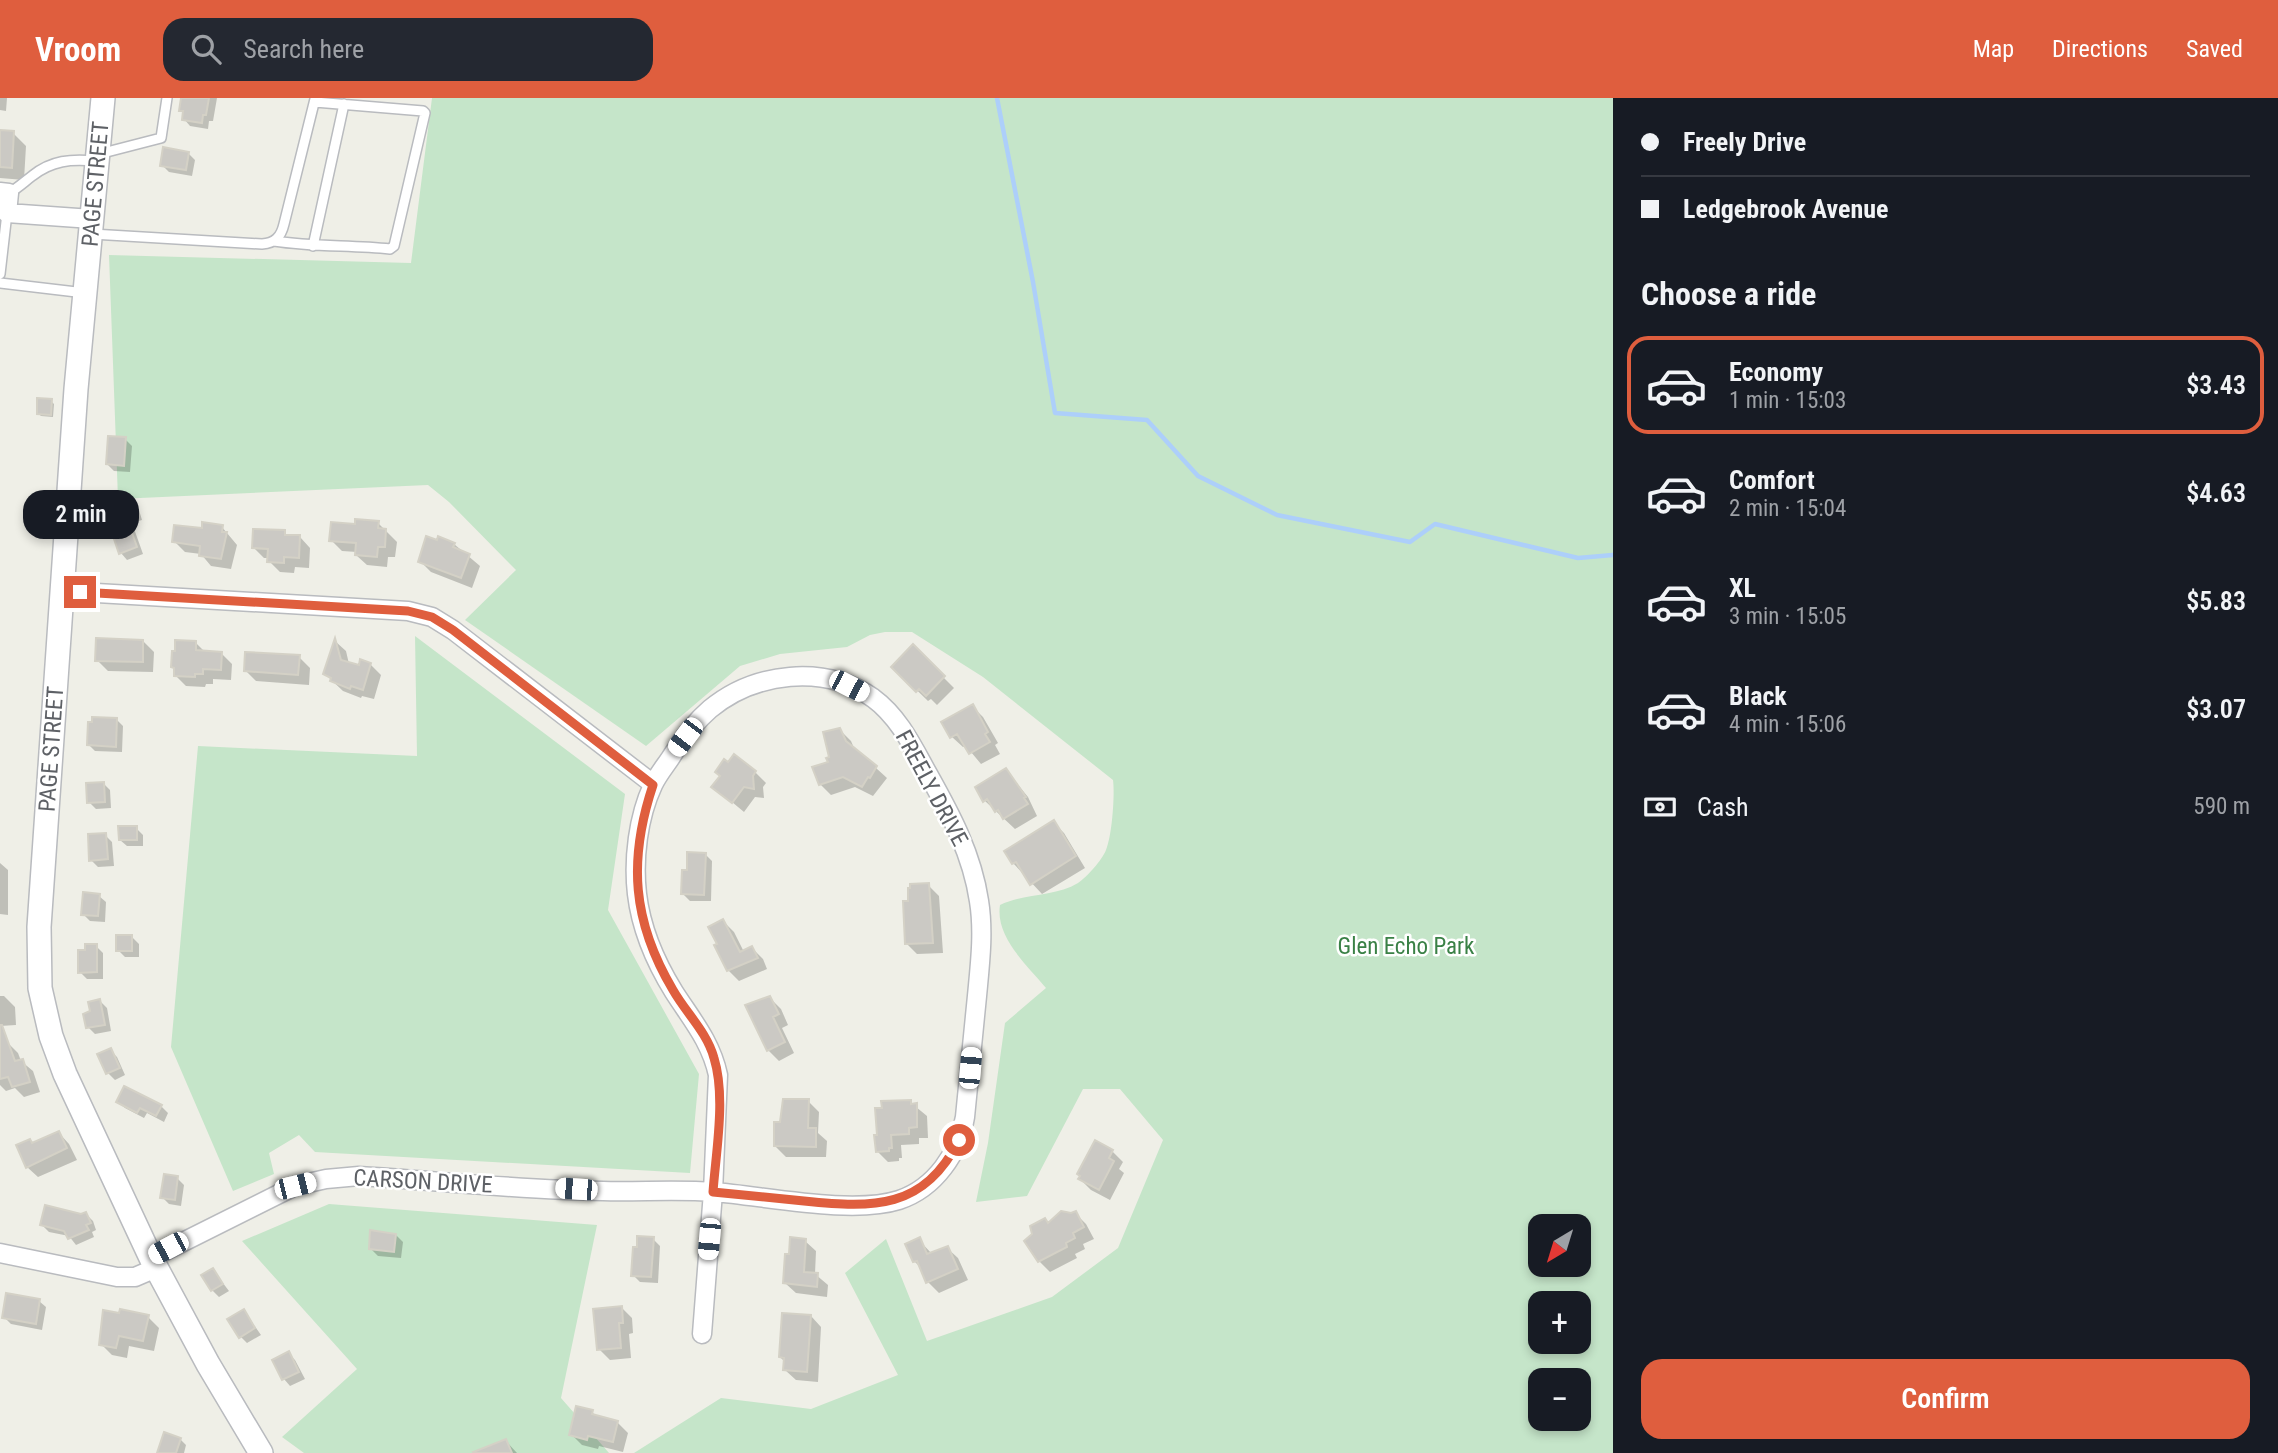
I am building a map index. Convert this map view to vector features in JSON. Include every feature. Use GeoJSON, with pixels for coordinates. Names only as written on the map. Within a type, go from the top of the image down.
{"type":"FeatureCollection","features":[{"type":"Feature","properties":{"kind":"street","name":"PAGE STREET"},"geometry":{"type":"LineString","coordinates":[[103,98],[62,591],[39,927],[40,988],[51,1036],[65,1073],[153,1263],[261,1453]]}},
{"type":"Feature","properties":{"kind":"street"},"geometry":{"type":"LineString","coordinates":[[5,192],[7,212],[91,226]]}},
{"type":"Feature","properties":{"kind":"street"},"geometry":{"type":"LineString","coordinates":[[62,591],[408,611],[432,617],[453,630],[653,785]]}},
{"type":"Feature","properties":{"kind":"street","name":"FREELY DRIVE"},"geometry":{"type":"LineString","coordinates":[[781,677],[827,678],[872,697],[888,711],[913,746],[961,835],[974,872],[980,902],[981,946],[965,1117],[959,1140],[940,1172],[913,1194],[899,1200],[879,1204],[834,1204],[713,1192],[718,1075],[714,1056],[704,1034],[656,959],[642,922],[637,894],[636,860],[640,832],[653,785],[694,726],[710,709],[757,684],[781,677]]}},
{"type":"Feature","properties":{"kind":"street","name":"CARSON DRIVE"},"geometry":{"type":"LineString","coordinates":[[0,1253],[117,1277],[135,1277],[153,1263],[295,1186],[326,1179],[359,1176],[603,1191],[713,1192]]}},
{"type":"Feature","properties":{"kind":"street"},"geometry":{"type":"LineString","coordinates":[[702,1334],[713,1192]]}},
{"type":"Feature","properties":{"kind":"lane"},"geometry":{"type":"LineString","coordinates":[[5,192],[57,161],[98,158],[161,138],[167,98]]}},
{"type":"Feature","properties":{"kind":"lane"},"geometry":{"type":"LineString","coordinates":[[91,226],[262,243],[393,248],[426,117],[423,111],[315,100],[284,224],[281,234],[274,242]]}},
{"type":"Feature","properties":{"kind":"lane"},"geometry":{"type":"LineString","coordinates":[[313,246],[344,104]]}},
{"type":"Feature","properties":{"kind":"lane"},"geometry":{"type":"LineString","coordinates":[[0,274],[7,212]]}},
{"type":"Feature","properties":{"kind":"lane"},"geometry":{"type":"LineString","coordinates":[[0,283],[85,293]]}},
{"type":"Feature","properties":{"kind":"green space","name":"Glen Echo Park"},"geometry":{"type":"Polygon","coordinates":[[[432,98],[1613,98],[1613,1453],[634,1453],[721,1398],[811,1409],[898,1375],[845,1273],[886,1239],[927,1341],[1052,1297],[1118,1248],[1163,1140],[1120,1089],[1083,1089],[1027,1196],[976,1202],[988,1143],[1005,1023],[1046,988],[1007,939],[1002,928],[1000,905],[1069,887],[1090,873],[1108,844],[1114,795],[1113,780],[983,677],[912,632],[885,632],[870,635],[847,647],[780,654],[740,666],[646,746],[465,620],[516,570],[449,502],[428,485],[118,499],[109,255],[411,263],[432,98]]]}},
{"type":"Feature","properties":{"kind":"green space"},"geometry":{"type":"Polygon","coordinates":[[[415,636],[625,794],[608,910],[699,1074],[690,1173],[315,1152],[299,1135],[269,1153],[274,1174],[233,1191],[171,1047],[198,746],[417,756],[415,636]]]}},
{"type":"Feature","properties":{"kind":"green space"},"geometry":{"type":"Polygon","coordinates":[[[329,1204],[597,1225],[561,1398],[609,1453],[304,1453],[282,1437],[357,1369],[242,1241],[329,1204]]]}},
{"type":"Feature","properties":{"kind":"building"},"geometry":{"type":"Polygon","coordinates":[[[181,98],[209,98],[202,123],[182,120],[183,111],[179,111],[181,98]]]}},
{"type":"Feature","properties":{"kind":"building"},"geometry":{"type":"Polygon","coordinates":[[[0,130],[14,131],[12,168],[0,167],[0,130]]]}},
{"type":"Feature","properties":{"kind":"building"},"geometry":{"type":"Polygon","coordinates":[[[163,147],[189,152],[186,170],[160,166],[163,147]]]}},
{"type":"Feature","properties":{"kind":"building"},"geometry":{"type":"Polygon","coordinates":[[[37,398],[52,399],[51,415],[37,414],[37,398]]]}},
{"type":"Feature","properties":{"kind":"building"},"geometry":{"type":"Polygon","coordinates":[[[108,436],[126,437],[124,466],[106,464],[108,436]]]}},
{"type":"Feature","properties":{"kind":"building"},"geometry":{"type":"Polygon","coordinates":[[[133,501],[136,513],[126,516],[137,547],[119,554],[111,530],[108,531],[104,520],[108,519],[105,511],[133,501]]]}},
{"type":"Feature","properties":{"kind":"building"},"geometry":{"type":"Polygon","coordinates":[[[355,519],[379,521],[378,528],[386,529],[385,547],[378,547],[377,557],[355,555],[356,543],[329,541],[331,522],[355,524],[355,519]]]}},
{"type":"Feature","properties":{"kind":"building"},"geometry":{"type":"Polygon","coordinates":[[[202,522],[223,525],[222,532],[227,532],[221,559],[199,556],[200,546],[172,542],[174,525],[202,528],[202,522]]]}},
{"type":"Feature","properties":{"kind":"building"},"geometry":{"type":"Polygon","coordinates":[[[253,529],[285,530],[285,535],[300,535],[299,558],[284,557],[284,563],[267,562],[268,549],[252,548],[253,529]]]}},
{"type":"Feature","properties":{"kind":"building"},"geometry":{"type":"Polygon","coordinates":[[[426,536],[437,540],[438,536],[455,543],[453,547],[470,554],[461,578],[418,562],[426,536]]]}},
{"type":"Feature","properties":{"kind":"building"},"geometry":{"type":"Polygon","coordinates":[[[96,638],[143,640],[143,662],[95,661],[96,638]]]}},
{"type":"Feature","properties":{"kind":"building"},"geometry":{"type":"Polygon","coordinates":[[[335,638],[341,660],[359,665],[360,659],[371,663],[363,690],[351,686],[350,689],[330,681],[331,678],[323,674],[335,638]]]}},
{"type":"Feature","properties":{"kind":"building"},"geometry":{"type":"Polygon","coordinates":[[[175,640],[196,641],[196,650],[222,652],[221,670],[203,669],[203,674],[195,674],[195,677],[174,676],[174,668],[171,667],[175,640]]]}},
{"type":"Feature","properties":{"kind":"building"},"geometry":{"type":"Polygon","coordinates":[[[913,644],[945,676],[926,696],[919,689],[916,692],[891,667],[913,644]]]}},
{"type":"Feature","properties":{"kind":"building"},"geometry":{"type":"Polygon","coordinates":[[[245,652],[300,655],[298,675],[244,671],[245,652]]]}},
{"type":"Feature","properties":{"kind":"building"},"geometry":{"type":"Polygon","coordinates":[[[973,704],[988,732],[985,734],[990,742],[969,754],[957,734],[950,738],[941,722],[973,704]]]}},
{"type":"Feature","properties":{"kind":"building"},"geometry":{"type":"Polygon","coordinates":[[[92,717],[117,718],[116,747],[87,745],[88,722],[92,722],[92,717]]]}},
{"type":"Feature","properties":{"kind":"building"},"geometry":{"type":"Polygon","coordinates":[[[840,728],[846,741],[877,766],[862,787],[843,777],[819,785],[812,767],[828,762],[823,732],[840,728]]]}},
{"type":"Feature","properties":{"kind":"building"},"geometry":{"type":"Polygon","coordinates":[[[734,754],[756,771],[753,776],[754,789],[744,787],[732,803],[711,787],[720,776],[715,772],[724,759],[728,762],[734,754]]]}},
{"type":"Feature","properties":{"kind":"building"},"geometry":{"type":"Polygon","coordinates":[[[1006,768],[1028,804],[1003,819],[987,799],[983,802],[975,787],[1006,768]]]}},
{"type":"Feature","properties":{"kind":"building"},"geometry":{"type":"Polygon","coordinates":[[[104,782],[105,802],[87,803],[86,783],[104,782]]]}},
{"type":"Feature","properties":{"kind":"building"},"geometry":{"type":"Polygon","coordinates":[[[1054,820],[1076,856],[1030,885],[1016,862],[1012,864],[1004,851],[1054,820]]]}},
{"type":"Feature","properties":{"kind":"building"},"geometry":{"type":"Polygon","coordinates":[[[118,826],[137,826],[137,840],[119,840],[118,826]]]}},
{"type":"Feature","properties":{"kind":"building"},"geometry":{"type":"Polygon","coordinates":[[[106,833],[108,859],[89,861],[88,834],[106,833]]]}},
{"type":"Feature","properties":{"kind":"building"},"geometry":{"type":"Polygon","coordinates":[[[687,852],[706,853],[704,895],[681,894],[682,870],[687,870],[687,852]]]}},
{"type":"Feature","properties":{"kind":"building"},"geometry":{"type":"Polygon","coordinates":[[[929,883],[933,943],[905,944],[903,901],[908,901],[908,888],[910,884],[929,883]]]}},
{"type":"Feature","properties":{"kind":"building"},"geometry":{"type":"Polygon","coordinates":[[[83,892],[100,894],[98,916],[81,915],[83,892]]]}},
{"type":"Feature","properties":{"kind":"building"},"geometry":{"type":"Polygon","coordinates":[[[723,919],[740,952],[752,946],[758,958],[727,971],[708,927],[723,919]]]}},
{"type":"Feature","properties":{"kind":"building"},"geometry":{"type":"Polygon","coordinates":[[[116,935],[132,935],[132,951],[116,951],[116,935]]]}},
{"type":"Feature","properties":{"kind":"building"},"geometry":{"type":"Polygon","coordinates":[[[85,944],[97,944],[97,972],[78,973],[78,950],[85,950],[85,944]]]}},
{"type":"Feature","properties":{"kind":"building"},"geometry":{"type":"Polygon","coordinates":[[[770,996],[779,1014],[773,1017],[785,1042],[767,1051],[745,1005],[770,996]]]}},
{"type":"Feature","properties":{"kind":"building"},"geometry":{"type":"Polygon","coordinates":[[[100,999],[105,1025],[86,1028],[83,1014],[90,1011],[88,1002],[100,999]]]}},
{"type":"Feature","properties":{"kind":"building"},"geometry":{"type":"Polygon","coordinates":[[[0,1025],[15,1061],[23,1059],[30,1082],[12,1087],[8,1077],[0,1079],[0,1025]]]}},
{"type":"Feature","properties":{"kind":"building"},"geometry":{"type":"Polygon","coordinates":[[[111,1048],[120,1068],[106,1074],[97,1054],[111,1048]]]}},
{"type":"Feature","properties":{"kind":"building"},"geometry":{"type":"Polygon","coordinates":[[[124,1086],[162,1105],[156,1116],[140,1108],[137,1113],[116,1102],[124,1086]]]}},
{"type":"Feature","properties":{"kind":"building"},"geometry":{"type":"Polygon","coordinates":[[[783,1099],[809,1099],[808,1128],[816,1128],[816,1147],[774,1146],[774,1122],[780,1122],[783,1099]]]}},
{"type":"Feature","properties":{"kind":"building"},"geometry":{"type":"Polygon","coordinates":[[[911,1100],[911,1104],[917,1103],[917,1127],[909,1128],[909,1134],[891,1135],[892,1148],[889,1148],[889,1151],[876,1152],[875,1108],[882,1108],[881,1101],[911,1100]]]}},
{"type":"Feature","properties":{"kind":"building"},"geometry":{"type":"Polygon","coordinates":[[[59,1131],[67,1148],[26,1168],[16,1145],[30,1139],[32,1143],[59,1131]]]}},
{"type":"Feature","properties":{"kind":"building"},"geometry":{"type":"Polygon","coordinates":[[[1095,1140],[1113,1150],[1109,1158],[1114,1161],[1099,1190],[1078,1179],[1080,1176],[1077,1174],[1095,1140]]]}},
{"type":"Feature","properties":{"kind":"building"},"geometry":{"type":"Polygon","coordinates":[[[164,1174],[178,1176],[175,1200],[160,1198],[164,1174]]]}},
{"type":"Feature","properties":{"kind":"building"},"geometry":{"type":"Polygon","coordinates":[[[45,1205],[81,1214],[86,1212],[91,1223],[86,1225],[89,1230],[68,1239],[64,1231],[40,1225],[45,1205]]]}},
{"type":"Feature","properties":{"kind":"building"},"geometry":{"type":"Polygon","coordinates":[[[1061,1211],[1076,1211],[1084,1227],[1073,1233],[1075,1238],[1066,1243],[1067,1247],[1038,1262],[1024,1241],[1032,1234],[1030,1226],[1045,1218],[1048,1223],[1061,1211]]]}},
{"type":"Feature","properties":{"kind":"building"},"geometry":{"type":"Polygon","coordinates":[[[370,1230],[396,1234],[394,1252],[369,1249],[370,1230]]]}},
{"type":"Feature","properties":{"kind":"building"},"geometry":{"type":"Polygon","coordinates":[[[637,1236],[654,1237],[651,1277],[631,1276],[633,1247],[637,1247],[637,1236]]]}},
{"type":"Feature","properties":{"kind":"building"},"geometry":{"type":"Polygon","coordinates":[[[790,1237],[806,1239],[804,1272],[818,1273],[817,1287],[783,1283],[785,1254],[789,1254],[790,1237]]]}},
{"type":"Feature","properties":{"kind":"building"},"geometry":{"type":"Polygon","coordinates":[[[920,1237],[927,1254],[948,1246],[958,1269],[926,1283],[917,1261],[913,1262],[905,1244],[920,1237]]]}},
{"type":"Feature","properties":{"kind":"building"},"geometry":{"type":"Polygon","coordinates":[[[213,1268],[223,1284],[211,1291],[201,1275],[213,1268]]]}},
{"type":"Feature","properties":{"kind":"building"},"geometry":{"type":"Polygon","coordinates":[[[6,1293],[40,1299],[36,1324],[2,1318],[6,1293]]]}},
{"type":"Feature","properties":{"kind":"building"},"geometry":{"type":"Polygon","coordinates":[[[622,1306],[623,1323],[619,1323],[621,1348],[597,1350],[593,1309],[622,1306]]]}},
{"type":"Feature","properties":{"kind":"building"},"geometry":{"type":"Polygon","coordinates":[[[120,1309],[149,1315],[143,1341],[119,1336],[116,1348],[99,1345],[103,1310],[119,1313],[120,1309]]]}},
{"type":"Feature","properties":{"kind":"building"},"geometry":{"type":"Polygon","coordinates":[[[244,1309],[255,1328],[239,1338],[227,1319],[244,1309]]]}},
{"type":"Feature","properties":{"kind":"building"},"geometry":{"type":"Polygon","coordinates":[[[782,1313],[811,1315],[807,1372],[783,1370],[784,1358],[779,1357],[782,1313]]]}},
{"type":"Feature","properties":{"kind":"building"},"geometry":{"type":"Polygon","coordinates":[[[289,1351],[299,1372],[282,1380],[272,1360],[289,1351]]]}},
{"type":"Feature","properties":{"kind":"building"},"geometry":{"type":"Polygon","coordinates":[[[576,1406],[593,1410],[592,1414],[618,1421],[613,1442],[588,1436],[587,1440],[569,1435],[576,1406]]]}},
{"type":"Feature","properties":{"kind":"building"},"geometry":{"type":"Polygon","coordinates":[[[164,1432],[181,1438],[176,1453],[157,1453],[164,1432]]]}},
{"type":"Feature","properties":{"kind":"building"},"geometry":{"type":"Polygon","coordinates":[[[506,1439],[512,1453],[473,1452],[506,1439]]]}},
{"type":"Feature","properties":{"kind":"waterway"},"geometry":{"type":"LineString","coordinates":[[997,98],[1055,413],[1147,420],[1198,476],[1277,515],[1410,542],[1435,524],[1578,558],[1613,555]]}},
{"type":"Feature","properties":{"kind":"route"},"geometry":{"type":"LineString","coordinates":[[80,592],[408,611],[432,617],[453,630],[653,785],[640,832],[636,860],[637,894],[642,922],[656,959],[704,1034],[714,1056],[719,1097],[713,1192],[834,1204],[879,1204],[899,1200],[913,1194],[940,1172],[959,1140]]}}]}
